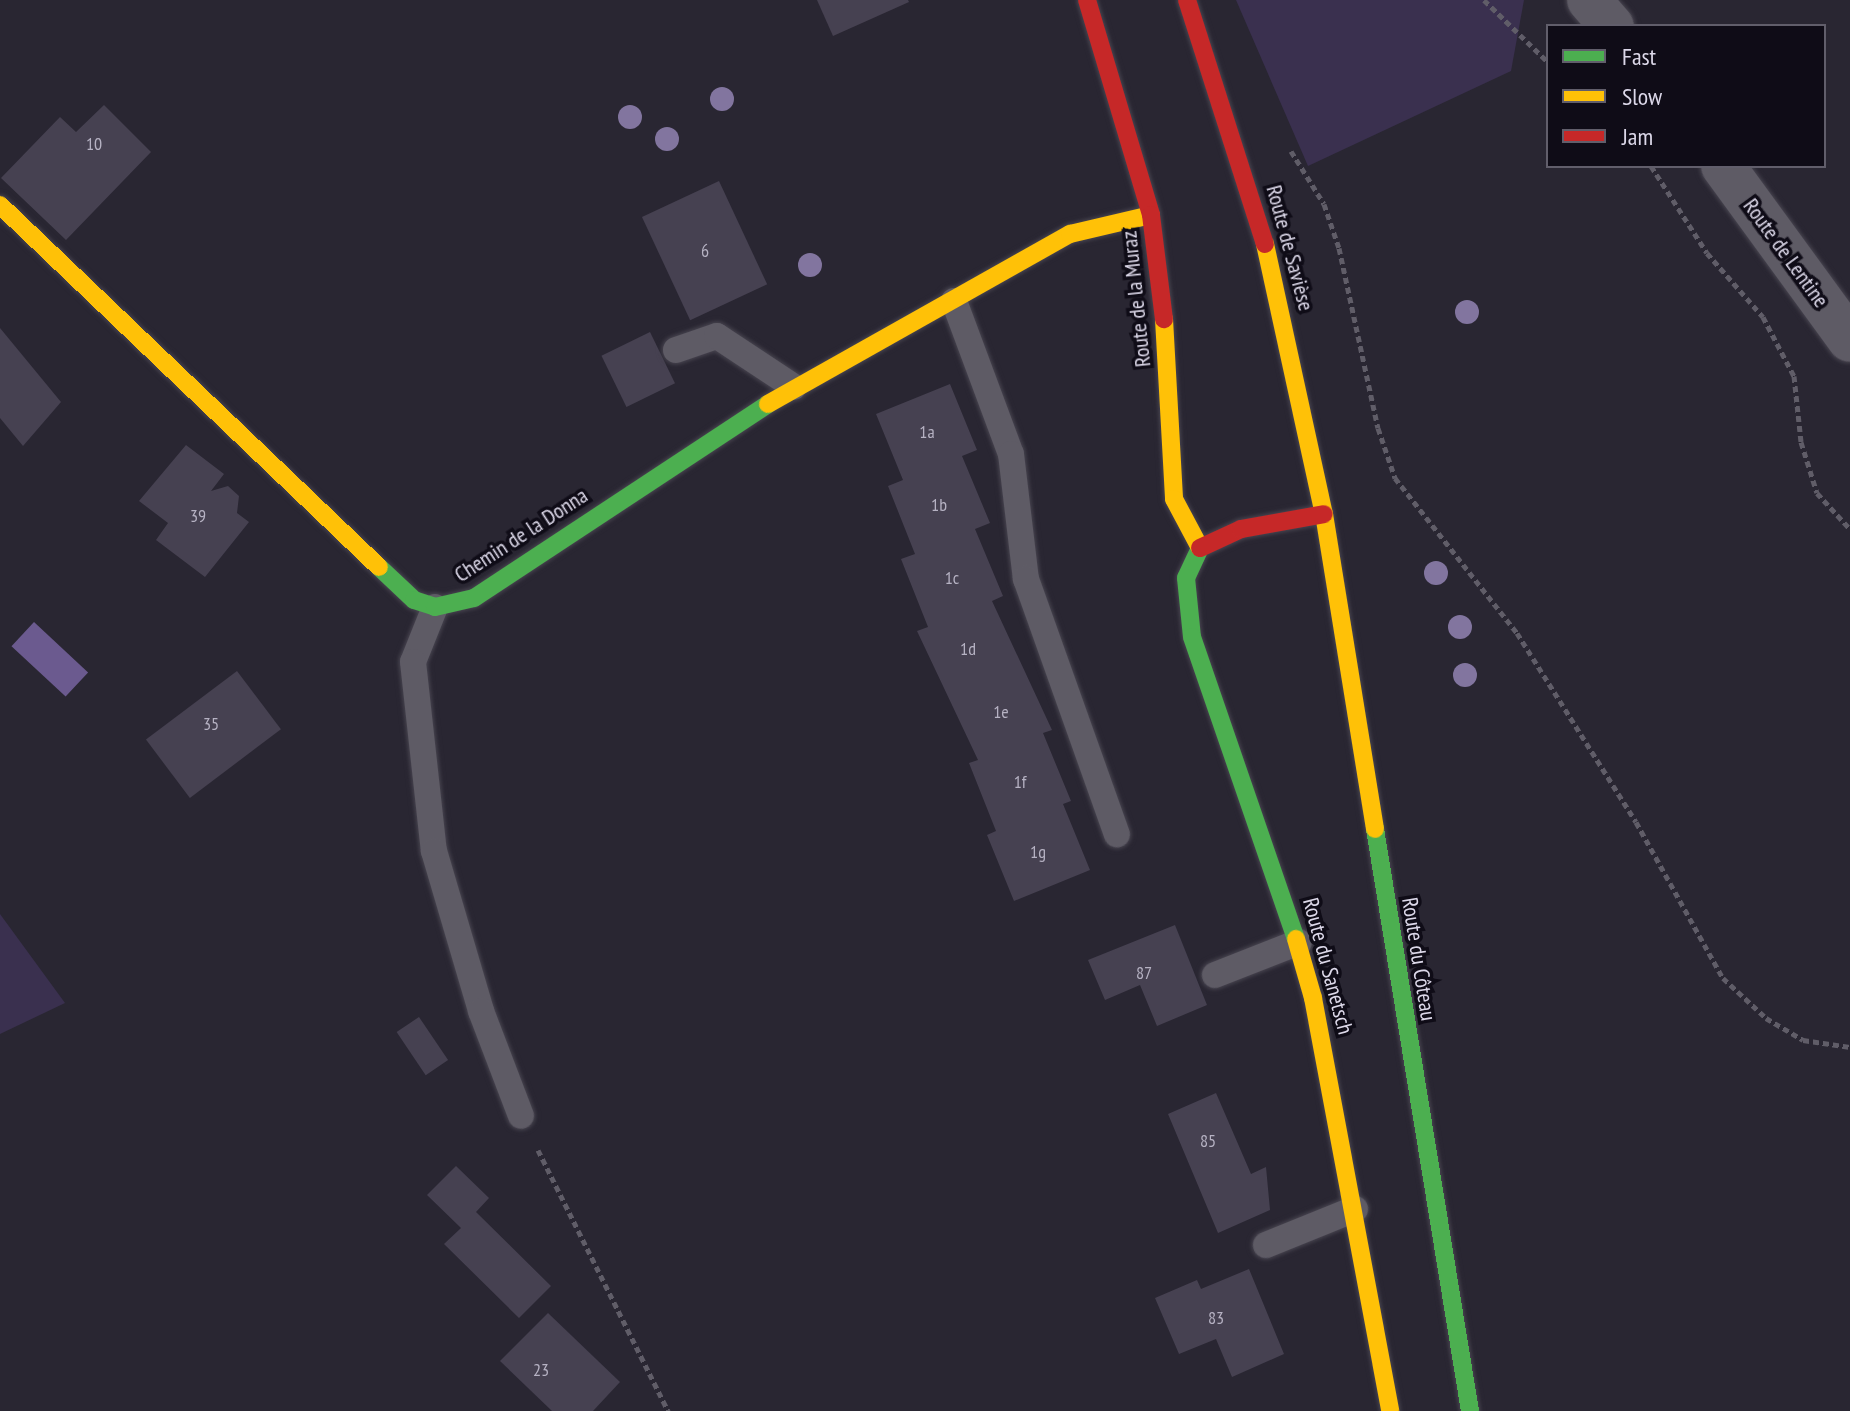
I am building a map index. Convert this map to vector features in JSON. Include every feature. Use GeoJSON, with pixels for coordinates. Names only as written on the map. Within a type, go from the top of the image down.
{"type":"FeatureCollection","features":[{"type":"Feature","properties":{"kind":"street","name":"Route de la Muraz"},"geometry":{"type":"LineString","coordinates":[[1087,0],[1151,215],[1167,343],[1174,499],[1200,548]]}},
{"type":"Feature","properties":{"kind":"street","name":"Route de Savièse"},"geometry":{"type":"LineString","coordinates":[[1187,0],[1261,227],[1324,514]]}},
{"type":"Feature","properties":{"kind":"street"},"geometry":{"type":"LineString","coordinates":[[1589,0],[1610,24]]}},
{"type":"Feature","properties":{"kind":"street","name":"Route de Lentine"},"geometry":{"type":"LineString","coordinates":[[1724,168],[1850,340]]}},
{"type":"Feature","properties":{"kind":"street"},"geometry":{"type":"LineString","coordinates":[[0,205],[414,600],[435,607]]}},
{"type":"Feature","properties":{"kind":"street","name":"Chemin de la Donna"},"geometry":{"type":"LineString","coordinates":[[435,607],[474,598],[691,450],[794,387],[1070,234],[1151,215]]}},
{"type":"Feature","properties":{"kind":"street"},"geometry":{"type":"LineString","coordinates":[[1200,548],[1241,529],[1324,514]]}},
{"type":"Feature","properties":{"kind":"street","name":"Route du Côteau"},"geometry":{"type":"LineString","coordinates":[[1324,514],[1470,1411]]}},
{"type":"Feature","properties":{"kind":"street","name":"Route du Sanetsch"},"geometry":{"type":"LineString","coordinates":[[1200,548],[1186,578],[1192,637],[1299,942],[1327,1053],[1390,1411]]}},
{"type":"Feature","properties":{"kind":"lane"},"geometry":{"type":"LineString","coordinates":[[954,301],[1011,454],[1026,579],[1117,834]]}},
{"type":"Feature","properties":{"kind":"lane"},"geometry":{"type":"LineString","coordinates":[[676,350],[717,336],[794,387]]}},
{"type":"Feature","properties":{"kind":"lane"},"geometry":{"type":"LineString","coordinates":[[435,607],[413,662],[434,851],[481,1011],[521,1116]]}},
{"type":"Feature","properties":{"kind":"lane"},"geometry":{"type":"LineString","coordinates":[[1215,975],[1299,942]]}},
{"type":"Feature","properties":{"kind":"lane"},"geometry":{"type":"LineString","coordinates":[[1266,1245],[1355,1209]]}},
{"type":"Feature","properties":{"kind":"path"},"geometry":{"type":"LineString","coordinates":[[1484,0],[1546,60]]}},
{"type":"Feature","properties":{"kind":"path"},"geometry":{"type":"LineString","coordinates":[[1283,138],[1324,204],[1339,248],[1378,428],[1395,478],[1517,633],[1636,822],[1723,978],[1766,1018],[1803,1040],[1850,1047]]}},
{"type":"Feature","properties":{"kind":"path"},"geometry":{"type":"LineString","coordinates":[[1652,168],[1707,253],[1763,317],[1794,376],[1801,442],[1817,493],[1850,529]]}},
{"type":"Feature","properties":{"kind":"path"},"geometry":{"type":"LineString","coordinates":[[521,1116],[668,1411]]}},
{"type":"Feature","properties":{"kind":"shaded area"},"geometry":{"type":"Polygon","coordinates":[[[1236,0],[1524,0],[1511,71],[1308,166],[1236,0]]]}},
{"type":"Feature","properties":{"kind":"shaded area"},"geometry":{"type":"Polygon","coordinates":[[[34,622],[88,672],[66,697],[11,646],[34,622]]]}},
{"type":"Feature","properties":{"kind":"shaded area"},"geometry":{"type":"Polygon","coordinates":[[[0,914],[65,1003],[0,1034],[0,914]]]}},
{"type":"Feature","properties":{"kind":"building"},"geometry":{"type":"Polygon","coordinates":[[[817,0],[908,0],[909,2],[833,36],[817,0]]]}},
{"type":"Feature","properties":{"kind":"building"},"geometry":{"type":"Polygon","coordinates":[[[104,105],[151,152],[66,240],[1,178],[60,117],[76,132],[104,105]]]}},
{"type":"Feature","properties":{"kind":"building"},"geometry":{"type":"Polygon","coordinates":[[[719,181],[767,284],[690,320],[642,217],[719,181]]]}},
{"type":"Feature","properties":{"kind":"building"},"geometry":{"type":"Polygon","coordinates":[[[0,328],[61,402],[23,446],[0,418],[0,328]]]}},
{"type":"Feature","properties":{"kind":"building"},"geometry":{"type":"Polygon","coordinates":[[[650,332],[675,383],[626,407],[601,356],[650,332]]]}},
{"type":"Feature","properties":{"kind":"building"},"geometry":{"type":"Polygon","coordinates":[[[950,384],[977,450],[962,456],[990,523],[975,529],[1003,596],[992,601],[1052,730],[1043,733],[1071,801],[1063,804],[1090,870],[1014,901],[987,835],[996,831],[969,763],[978,760],[917,631],[928,627],[901,559],[915,554],[888,486],[903,480],[876,414],[950,384]]]}},
{"type":"Feature","properties":{"kind":"building"},"geometry":{"type":"Polygon","coordinates":[[[186,445],[224,474],[211,491],[228,486],[239,496],[237,513],[249,522],[205,577],[156,540],[168,523],[139,501],[186,445]]]}},
{"type":"Feature","properties":{"kind":"building"},"geometry":{"type":"Polygon","coordinates":[[[237,671],[281,729],[190,798],[146,740],[237,671]]]}},
{"type":"Feature","properties":{"kind":"building"},"geometry":{"type":"Polygon","coordinates":[[[1175,925],[1207,1005],[1157,1026],[1140,985],[1105,1000],[1088,960],[1175,925]]]}},
{"type":"Feature","properties":{"kind":"building"},"geometry":{"type":"Polygon","coordinates":[[[419,1017],[448,1060],[426,1075],[397,1032],[419,1017]]]}},
{"type":"Feature","properties":{"kind":"building"},"geometry":{"type":"Polygon","coordinates":[[[1216,1093],[1251,1174],[1266,1167],[1270,1210],[1218,1233],[1168,1114],[1216,1093]]]}},
{"type":"Feature","properties":{"kind":"building"},"geometry":{"type":"Polygon","coordinates":[[[456,1166],[489,1198],[476,1212],[551,1286],[519,1318],[444,1244],[461,1228],[427,1195],[456,1166]]]}},
{"type":"Feature","properties":{"kind":"building"},"geometry":{"type":"Polygon","coordinates":[[[1249,1269],[1284,1354],[1232,1377],[1216,1339],[1179,1354],[1155,1298],[1197,1280],[1201,1289],[1249,1269]]]}},
{"type":"Feature","properties":{"kind":"building"},"geometry":{"type":"Polygon","coordinates":[[[548,1313],[620,1382],[593,1411],[552,1411],[500,1361],[548,1313]]]}},
{"type":"Feature","properties":{"kind":"traffic: fast"},"geometry":{"type":"LineString","coordinates":[[379,567],[414,600],[435,607],[474,598],[768,404]]}},
{"type":"Feature","properties":{"kind":"traffic: fast"},"geometry":{"type":"LineString","coordinates":[[1200,548],[1186,578],[1192,637],[1296,939]]}},
{"type":"Feature","properties":{"kind":"traffic: fast"},"geometry":{"type":"LineString","coordinates":[[1375,829],[1470,1411]]}},
{"type":"Feature","properties":{"kind":"traffic: slow"},"geometry":{"type":"LineString","coordinates":[[0,205],[379,567]]}},
{"type":"Feature","properties":{"kind":"traffic: slow"},"geometry":{"type":"LineString","coordinates":[[768,404],[1070,234],[1151,215]]}},
{"type":"Feature","properties":{"kind":"traffic: slow"},"geometry":{"type":"LineString","coordinates":[[1265,244],[1324,514],[1375,829]]}},
{"type":"Feature","properties":{"kind":"traffic: slow"},"geometry":{"type":"LineString","coordinates":[[1164,319],[1174,499],[1200,548]]}},
{"type":"Feature","properties":{"kind":"traffic: slow"},"geometry":{"type":"LineString","coordinates":[[1296,939],[1313,998],[1390,1411]]}},
{"type":"Feature","properties":{"kind":"traffic: jam"},"geometry":{"type":"LineString","coordinates":[[1087,0],[1151,215],[1164,319]]}},
{"type":"Feature","properties":{"kind":"traffic: jam"},"geometry":{"type":"LineString","coordinates":[[1187,0],[1265,244]]}},
{"type":"Feature","properties":{"kind":"traffic: jam"},"geometry":{"type":"LineString","coordinates":[[1200,548],[1241,529],[1324,514]]}}]}
